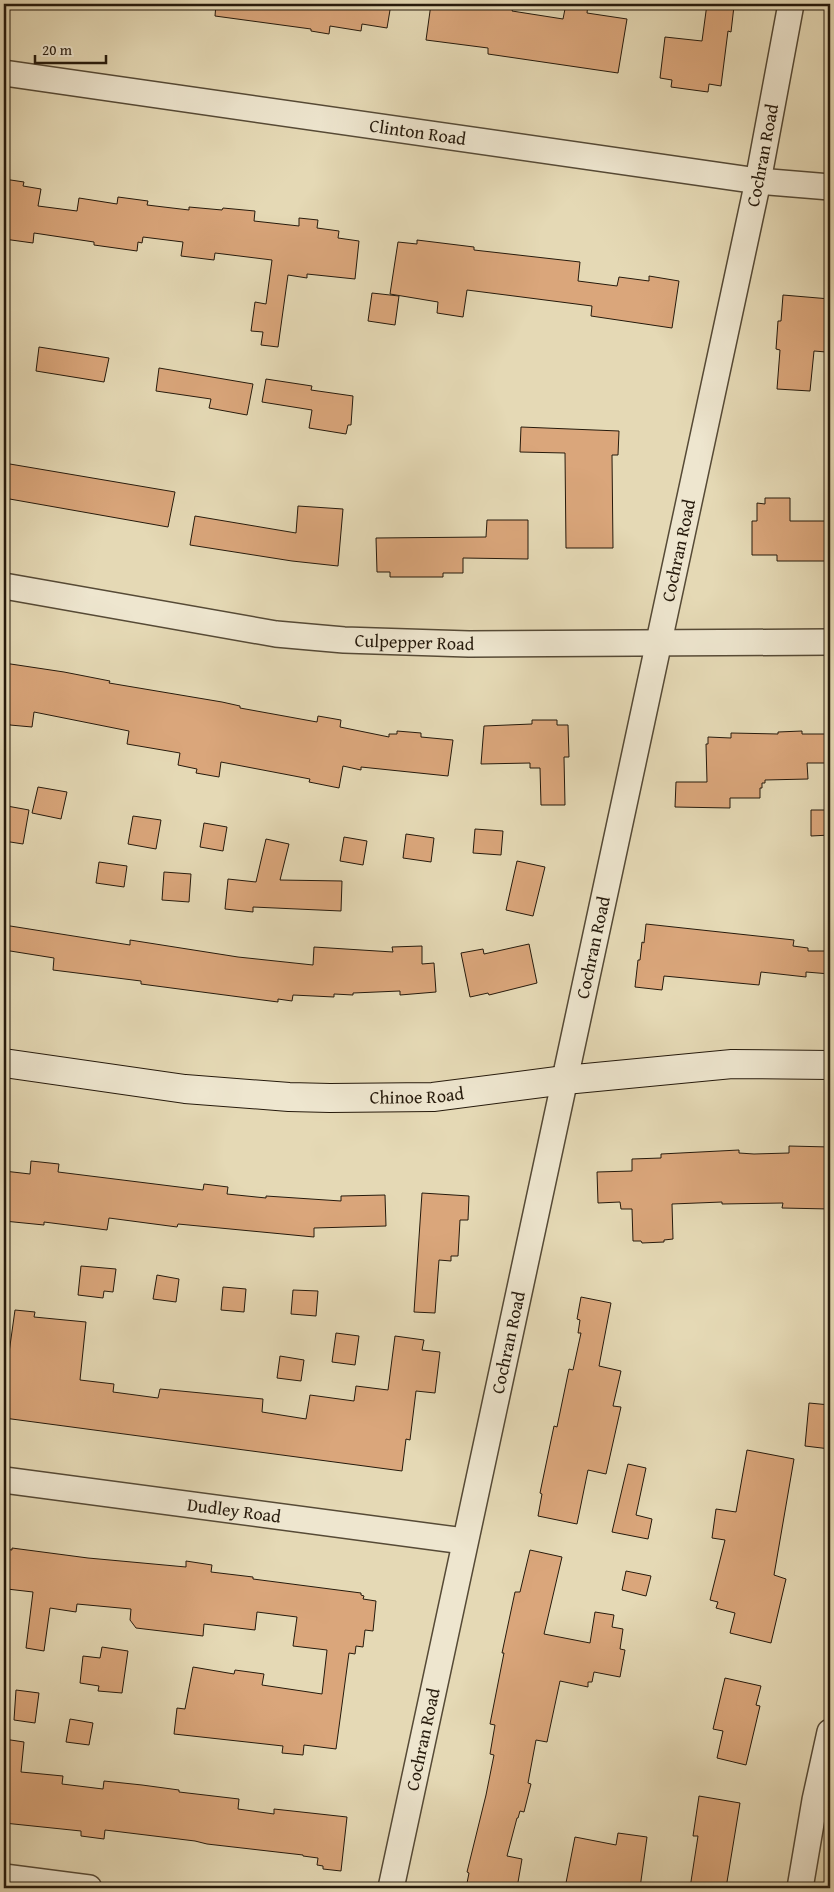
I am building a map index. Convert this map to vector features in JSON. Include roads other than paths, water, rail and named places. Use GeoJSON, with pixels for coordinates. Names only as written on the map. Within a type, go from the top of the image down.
{"type":"FeatureCollection","features":[{"type":"Feature","properties":{"kind":"street","name":"Cochran Road"},"geometry":{"type":"LineString","coordinates":[[391,1888],[657,643],[758,181],[791,4]]}},
{"type":"Feature","properties":{"kind":"street","name":"Clinton Road"},"geometry":{"type":"LineString","coordinates":[[4,73],[758,181],[830,187]]}},
{"type":"Feature","properties":{"kind":"street","name":"Culpepper Road"},"geometry":{"type":"LineString","coordinates":[[4,586],[276,634],[344,640],[469,644],[830,642]]}},
{"type":"Feature","properties":{"kind":"street","name":"Chinoe Road"},"geometry":{"type":"LineString","coordinates":[[4,1063],[185,1089],[289,1097],[433,1097],[564,1080],[732,1064],[830,1065]]}},
{"type":"Feature","properties":{"kind":"street","name":"Dudley Road"},"geometry":{"type":"LineString","coordinates":[[4,1480],[464,1541]]}},
{"type":"Feature","properties":{"kind":"street"},"geometry":{"type":"LineString","coordinates":[[800,1888],[815,1800],[830,1732]]}},
{"type":"Feature","properties":{"kind":"street"},"geometry":{"type":"LineString","coordinates":[[4,1877],[88,1888]]}}]}
